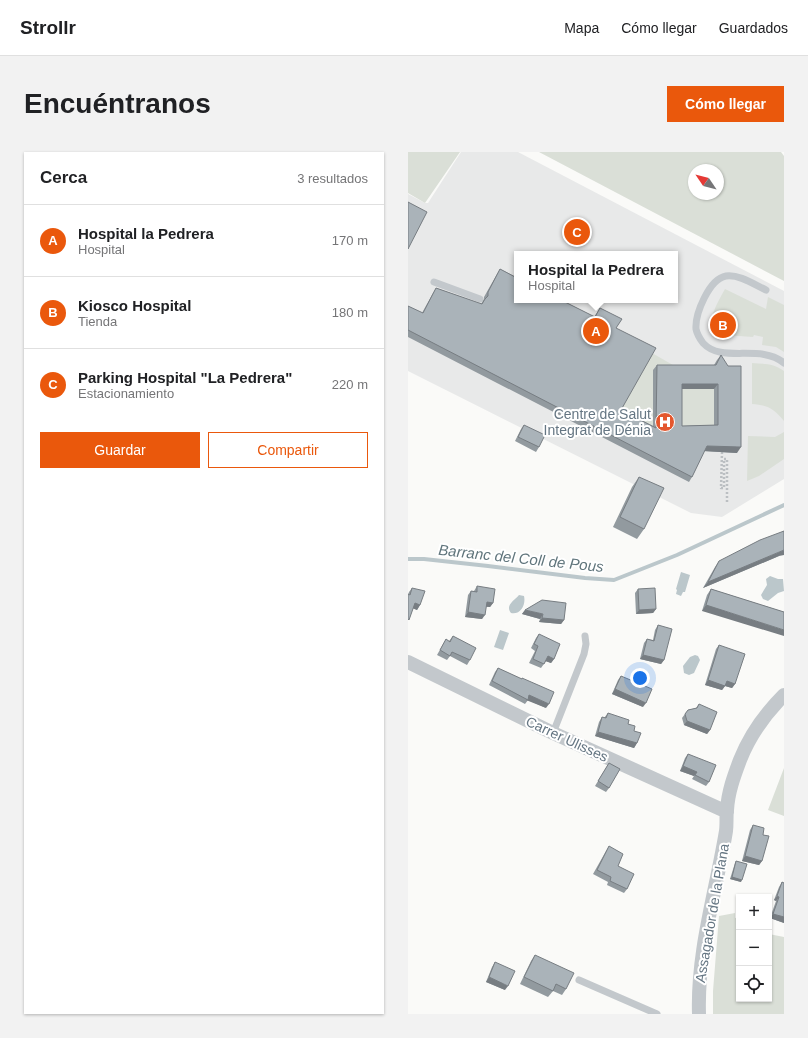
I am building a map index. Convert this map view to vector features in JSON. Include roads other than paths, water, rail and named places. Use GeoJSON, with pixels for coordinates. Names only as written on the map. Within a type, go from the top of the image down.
{"type":"FeatureCollection","features":[{"type":"Feature","properties":{"kind":"street","name":"Carrer Ulisses"},"geometry":{"type":"LineString","coordinates":[[408,662],[553,733],[726,812]]}},
{"type":"Feature","properties":{"kind":"street","name":"Assagador de la Plana"},"geometry":{"type":"LineString","coordinates":[[699,1014],[698,994],[701,961],[726,831],[726,812],[732,781],[747,744],[765,715],[784,695]]}},
{"type":"Feature","properties":{"kind":"lane"},"geometry":{"type":"LineString","coordinates":[[766,290],[734,276],[725,276],[711,287],[705,297],[697,319],[696,330],[698,336],[710,349],[726,353],[764,353],[778,358],[784,363]]}},
{"type":"Feature","properties":{"kind":"lane"},"geometry":{"type":"LineString","coordinates":[[434,282],[480,299]]}},
{"type":"Feature","properties":{"kind":"lane"},"geometry":{"type":"LineString","coordinates":[[553,733],[584,654],[586,644],[585,636]]}},
{"type":"Feature","properties":{"kind":"lane"},"geometry":{"type":"LineString","coordinates":[[579,980],[657,1014]]}},
{"type":"Feature","properties":{"kind":"waterway","name":"Barranc del Coll de Pous"},"geometry":{"type":"LineString","coordinates":[[408,559],[424,559],[614,580],[677,555],[784,505]]}},
{"type":"Feature","properties":{"kind":"place","name":"Parking Hospital \"La Pedrera\""},"geometry":{"type":"Point","coordinates":[577,232]}},
{"type":"Feature","properties":{"kind":"place","name":"Kiosco Hospital"},"geometry":{"type":"Point","coordinates":[723,325]}},
{"type":"Feature","properties":{"kind":"place","name":"Hospital la Pedrera"},"geometry":{"type":"Point","coordinates":[596,331]}},
{"type":"Feature","properties":{"kind":"place","name":"Centre de Salut Integrat de Dénia"},"geometry":{"type":"Point","coordinates":[665,422]}}]}
